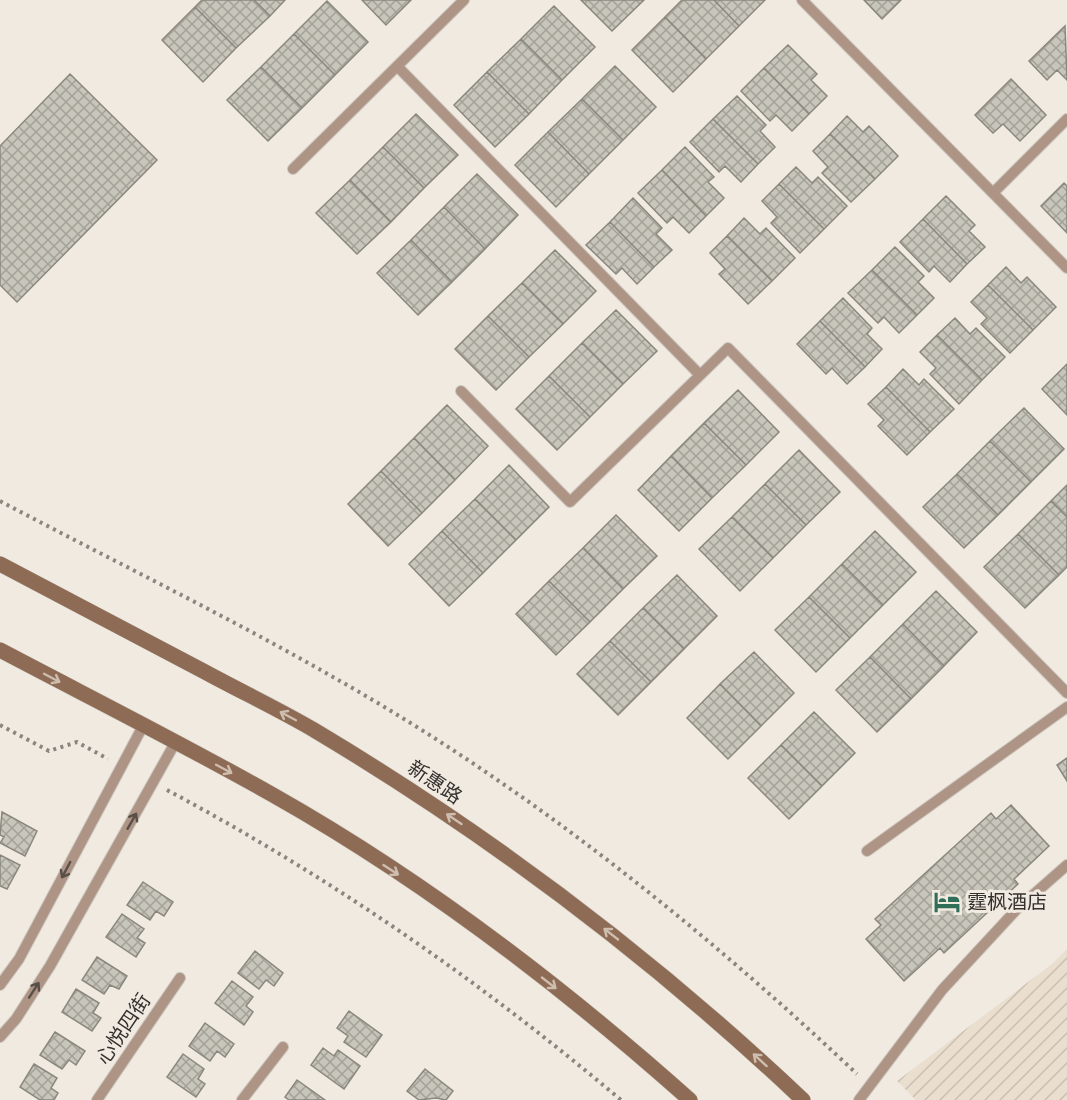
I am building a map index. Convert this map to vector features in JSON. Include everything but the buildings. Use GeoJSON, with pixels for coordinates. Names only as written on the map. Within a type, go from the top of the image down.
{"type":"FeatureCollection","features":[{"type":"Feature","properties":{"kind":"main road","name":"新惠路"},"geometry":{"type":"LineString","coordinates":[[0,564],[312,729],[394,780],[551,888],[626,946],[700,1007],[803,1100]]}},
{"type":"Feature","properties":{"kind":"main road"},"geometry":{"type":"LineString","coordinates":[[0,650],[274,795],[430,896],[579,1006],[690,1100]]}},
{"type":"Feature","properties":{"kind":"lane"},"geometry":{"type":"LineString","coordinates":[[293,169],[464,0]]}},
{"type":"Feature","properties":{"kind":"lane"},"geometry":{"type":"LineString","coordinates":[[802,0],[1067,268]]}},
{"type":"Feature","properties":{"kind":"lane"},"geometry":{"type":"LineString","coordinates":[[396,66],[700,375]]}},
{"type":"Feature","properties":{"kind":"lane"},"geometry":{"type":"LineString","coordinates":[[993,193],[1067,119]]}},
{"type":"Feature","properties":{"kind":"lane"},"geometry":{"type":"LineString","coordinates":[[461,391],[570,502],[728,348],[1067,693]]}},
{"type":"Feature","properties":{"kind":"lane"},"geometry":{"type":"LineString","coordinates":[[867,851],[1067,708]]}},
{"type":"Feature","properties":{"kind":"lane"},"geometry":{"type":"LineString","coordinates":[[0,985],[19,959],[143,726]]}},
{"type":"Feature","properties":{"kind":"lane"},"geometry":{"type":"LineString","coordinates":[[0,1037],[16,1018],[50,966],[175,743]]}},
{"type":"Feature","properties":{"kind":"lane"},"geometry":{"type":"LineString","coordinates":[[859,1100],[942,990],[1017,909],[1067,865]]}},
{"type":"Feature","properties":{"kind":"lane","name":"心悦四街"},"geometry":{"type":"LineString","coordinates":[[97,1100],[180,978]]}},
{"type":"Feature","properties":{"kind":"lane"},"geometry":{"type":"LineString","coordinates":[[242,1100],[283,1047]]}},
{"type":"Feature","properties":{"kind":"path"},"geometry":{"type":"LineString","coordinates":[[0,501],[340,681],[506,787],[678,916],[809,1028],[869,1086]]}},
{"type":"Feature","properties":{"kind":"path"},"geometry":{"type":"LineString","coordinates":[[0,725],[49,751],[77,742],[121,766]]}},
{"type":"Feature","properties":{"kind":"path"},"geometry":{"type":"LineString","coordinates":[[154,783],[251,835],[404,933],[478,986],[621,1100]]}},
{"type":"Feature","properties":{"kind":"shaded area"},"geometry":{"type":"Polygon","coordinates":[[[1067,949],[1067,1100],[916,1100],[897,1081],[1052,964],[1067,949]]]}},
{"type":"Feature","properties":{"kind":"place","name":"霆枫酒店"},"geometry":{"type":"Point","coordinates":[947,902]}}]}
